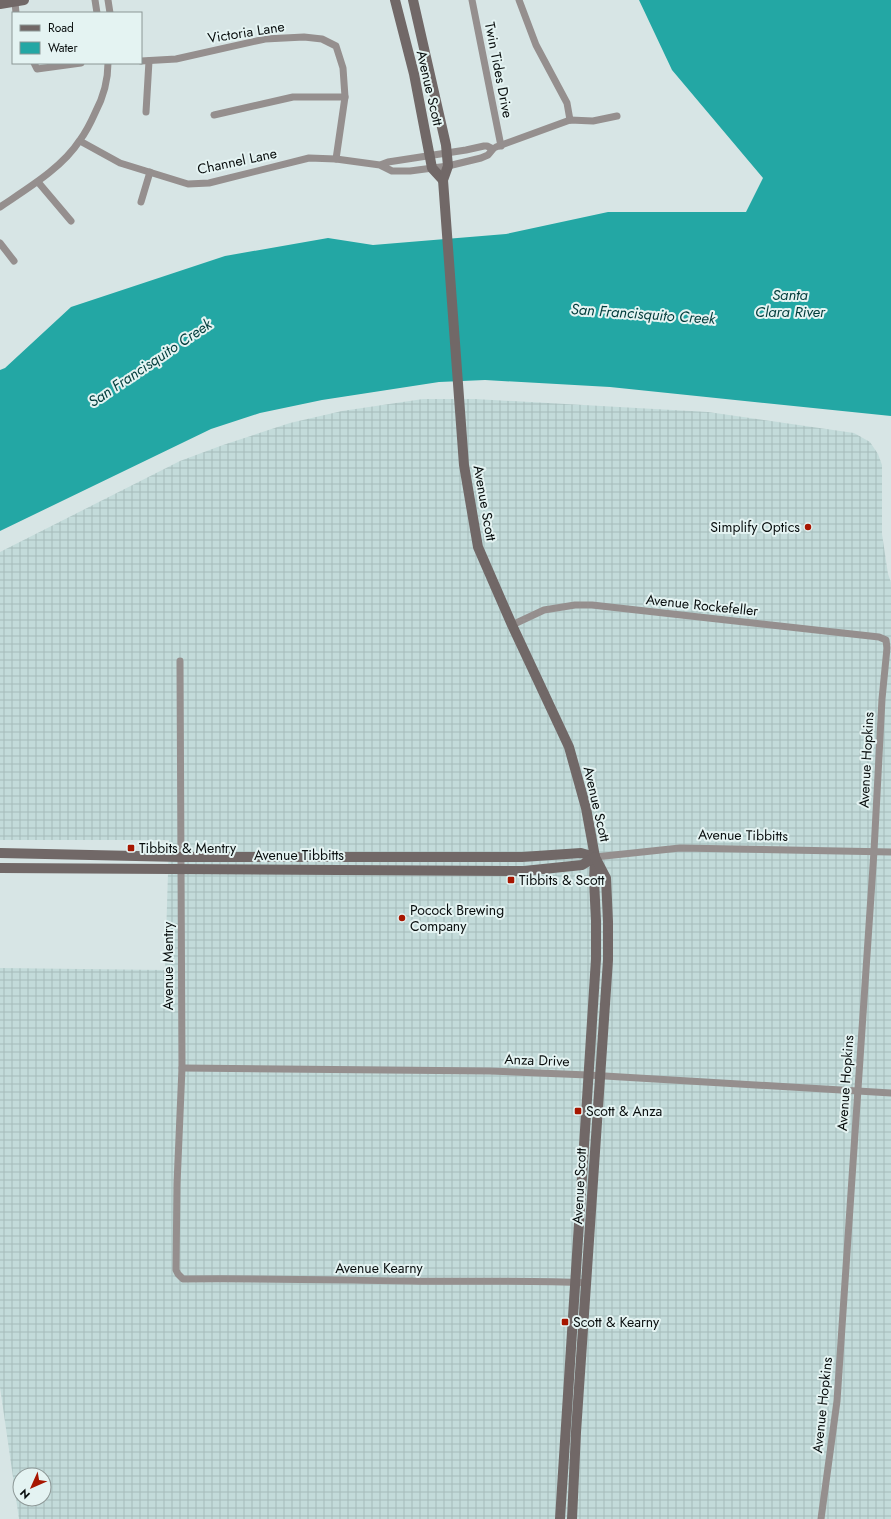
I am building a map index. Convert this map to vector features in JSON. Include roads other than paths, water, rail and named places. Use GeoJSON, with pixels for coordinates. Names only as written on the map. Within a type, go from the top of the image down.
{"type":"FeatureCollection","features":[{"type":"Feature","properties":{"kind":"main road","name":"Avenue Scott"},"geometry":{"type":"LineString","coordinates":[[395,0],[414,74],[432,168]]}},
{"type":"Feature","properties":{"kind":"main road","name":"Avenue Scott"},"geometry":{"type":"LineString","coordinates":[[413,0],[447,153],[448,166],[443,180],[464,465],[478,547],[512,625],[568,745],[586,808],[595,858],[594,880],[596,959],[560,1519]]}},
{"type":"Feature","properties":{"kind":"main road"},"geometry":{"type":"LineString","coordinates":[[0,4],[19,1]]}},
{"type":"Feature","properties":{"kind":"main road"},"geometry":{"type":"LineString","coordinates":[[432,168],[443,180]]}},
{"type":"Feature","properties":{"kind":"main road","name":"Avenue Tibbitts"},"geometry":{"type":"LineString","coordinates":[[0,853],[181,857],[522,857],[581,853],[595,858]]}},
{"type":"Feature","properties":{"kind":"main road","name":"Avenue Scott"},"geometry":{"type":"LineString","coordinates":[[572,1519],[576,1432],[608,960],[606,878],[595,858]]}},
{"type":"Feature","properties":{"kind":"main road","name":"Avenue Tibbitts"},"geometry":{"type":"LineString","coordinates":[[0,868],[524,871],[582,865],[595,858]]}},
{"type":"Feature","properties":{"kind":"street"},"geometry":{"type":"LineString","coordinates":[[95,0],[97,12]]}},
{"type":"Feature","properties":{"kind":"street"},"geometry":{"type":"LineString","coordinates":[[108,0],[110,12]]}},
{"type":"Feature","properties":{"kind":"street","name":"Twin Tides Drive"},"geometry":{"type":"LineString","coordinates":[[472,0],[500,146]]}},
{"type":"Feature","properties":{"kind":"street"},"geometry":{"type":"LineString","coordinates":[[519,0],[536,45],[567,103],[570,120],[594,121],[617,116]]}},
{"type":"Feature","properties":{"kind":"street"},"geometry":{"type":"LineString","coordinates":[[16,12],[19,1]]}},
{"type":"Feature","properties":{"kind":"street","name":"Victoria Lane"},"geometry":{"type":"LineString","coordinates":[[142,61],[176,59],[265,39],[304,37],[322,39],[336,46],[342,68],[345,97],[336,159]]}},
{"type":"Feature","properties":{"kind":"street"},"geometry":{"type":"LineString","coordinates":[[146,112],[149,61]]}},
{"type":"Feature","properties":{"kind":"street"},"geometry":{"type":"LineString","coordinates":[[34,64],[37,69],[74,64]]}},
{"type":"Feature","properties":{"kind":"street"},"geometry":{"type":"LineString","coordinates":[[0,207],[38,182],[55,168],[80,141],[98,106],[106,84],[108,64]]}},
{"type":"Feature","properties":{"kind":"street"},"geometry":{"type":"LineString","coordinates":[[214,115],[292,97],[345,97]]}},
{"type":"Feature","properties":{"kind":"street","name":"Channel Lane"},"geometry":{"type":"LineString","coordinates":[[80,141],[120,163],[188,184],[209,183],[309,158],[336,159],[380,166],[392,171],[448,166],[486,156],[493,149],[500,146],[570,120]]}},
{"type":"Feature","properties":{"kind":"street"},"geometry":{"type":"LineString","coordinates":[[380,166],[388,162],[484,146],[493,149]]}},
{"type":"Feature","properties":{"kind":"street"},"geometry":{"type":"LineString","coordinates":[[141,202],[150,172]]}},
{"type":"Feature","properties":{"kind":"street"},"geometry":{"type":"LineString","coordinates":[[38,182],[71,221]]}},
{"type":"Feature","properties":{"kind":"street"},"geometry":{"type":"LineString","coordinates":[[0,243],[14,261]]}},
{"type":"Feature","properties":{"kind":"street","name":"Avenue Rockefeller"},"geometry":{"type":"LineString","coordinates":[[512,625],[544,610],[575,605],[592,605],[879,637],[886,640],[887,648]]}},
{"type":"Feature","properties":{"kind":"street","name":"Avenue Hopkins"},"geometry":{"type":"LineString","coordinates":[[821,1519],[837,1401],[874,851],[882,699],[887,648]]}},
{"type":"Feature","properties":{"kind":"street","name":"Avenue Mentry"},"geometry":{"type":"LineString","coordinates":[[176,1270],[177,1184],[182,1068],[180,661]]}},
{"type":"Feature","properties":{"kind":"street","name":"Avenue Tibbitts"},"geometry":{"type":"LineString","coordinates":[[595,858],[680,848],[891,852]]}},
{"type":"Feature","properties":{"kind":"street","name":"Anza Drive"},"geometry":{"type":"LineString","coordinates":[[182,1068],[490,1071],[588,1075],[891,1093]]}},
{"type":"Feature","properties":{"kind":"street","name":"Avenue Kearny"},"geometry":{"type":"LineString","coordinates":[[176,1270],[184,1279],[225,1278],[411,1281],[483,1280],[587,1283]]}},
{"type":"Feature","properties":{"kind":"water","name":"Santa Clara River"},"geometry":{"type":"Polygon","coordinates":[[[639,0],[891,0],[891,416],[610,387],[485,380],[439,382],[322,400],[260,413],[211,429],[0,531],[0,370],[5,368],[71,307],[225,256],[328,238],[373,245],[506,234],[608,212],[746,212],[763,178],[672,70],[639,0]]]}},
{"type":"Feature","properties":{"kind":"place","name":"Simplify Optics"},"geometry":{"type":"Point","coordinates":[808,527]}},
{"type":"Feature","properties":{"kind":"place","name":"Tibbits & Mentry"},"geometry":{"type":"Point","coordinates":[131,848]}},
{"type":"Feature","properties":{"kind":"place","name":"Tibbits & Scott"},"geometry":{"type":"Point","coordinates":[511,880]}},
{"type":"Feature","properties":{"kind":"place","name":"Pocock Brewing Company"},"geometry":{"type":"Point","coordinates":[402,918]}},
{"type":"Feature","properties":{"kind":"place","name":"Scott & Anza"},"geometry":{"type":"Point","coordinates":[578,1111]}},
{"type":"Feature","properties":{"kind":"place","name":"Scott & Kearny"},"geometry":{"type":"Point","coordinates":[565,1322]}},
{"type":"Feature","properties":{"kind":"water label","name":"San Francisquito Creek"},"geometry":{"type":"Point","coordinates":[643,314]}},
{"type":"Feature","properties":{"kind":"water label","name":"San Francisquito Creek"},"geometry":{"type":"Point","coordinates":[150,363]}}]}
